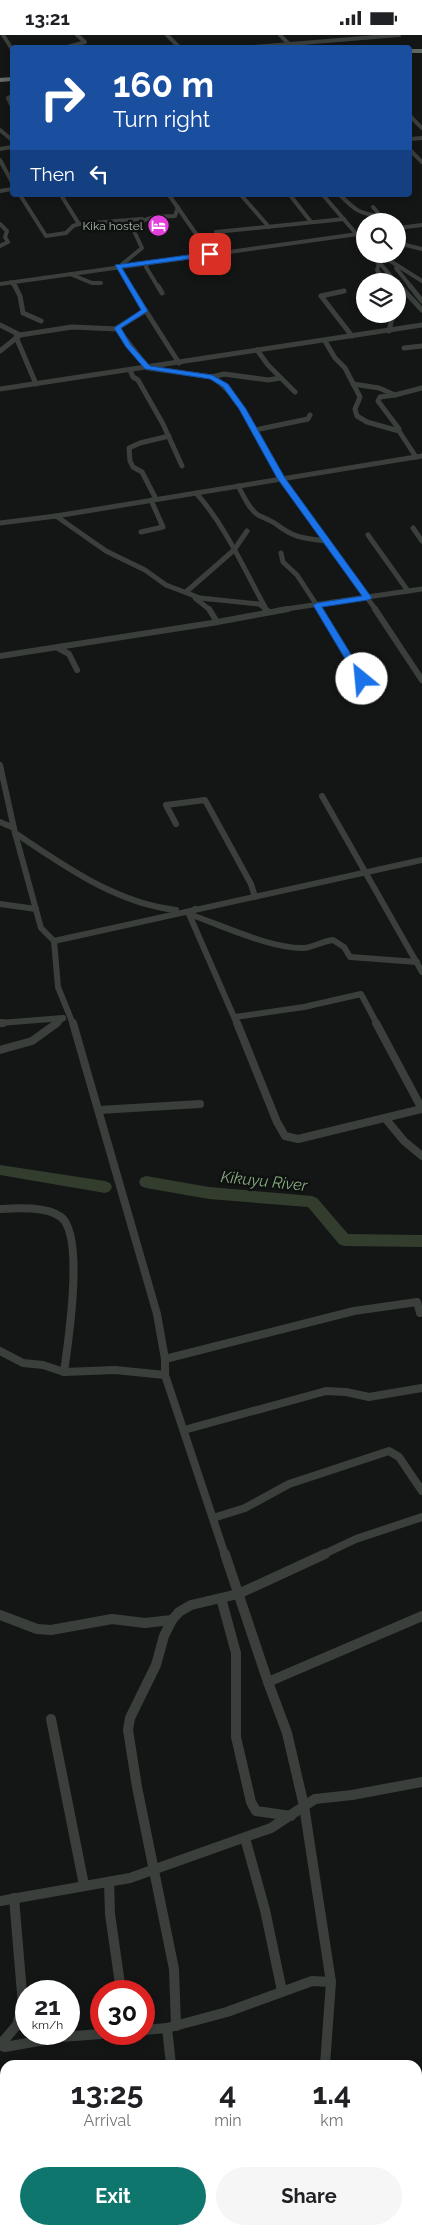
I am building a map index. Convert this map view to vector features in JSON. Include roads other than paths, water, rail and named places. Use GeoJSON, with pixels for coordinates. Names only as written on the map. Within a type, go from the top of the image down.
{"type":"FeatureCollection","features":[{"type":"Feature","properties":{"kind":"street"},"geometry":{"type":"LineString","coordinates":[[3,35],[10,47]]}},
{"type":"Feature","properties":{"kind":"street"},"geometry":{"type":"LineString","coordinates":[[75,45],[85,42],[78,35]]}},
{"type":"Feature","properties":{"kind":"street"},"geometry":{"type":"LineString","coordinates":[[168,35],[177,45]]}},
{"type":"Feature","properties":{"kind":"street"},"geometry":{"type":"LineString","coordinates":[[280,35],[290,45]]}},
{"type":"Feature","properties":{"kind":"street"},"geometry":{"type":"LineString","coordinates":[[301,45],[399,35]]}},
{"type":"Feature","properties":{"kind":"street"},"geometry":{"type":"LineString","coordinates":[[412,118],[422,128]]}},
{"type":"Feature","properties":{"kind":"street"},"geometry":{"type":"LineString","coordinates":[[0,130],[10,138]]}},
{"type":"Feature","properties":{"kind":"street"},"geometry":{"type":"LineString","coordinates":[[412,152],[422,162]]}},
{"type":"Feature","properties":{"kind":"street"},"geometry":{"type":"LineString","coordinates":[[0,160],[10,178]]}},
{"type":"Feature","properties":{"kind":"street"},"geometry":{"type":"LineString","coordinates":[[21,197],[46,236],[66,233],[73,226],[79,224],[174,216],[178,207]]}},
{"type":"Feature","properties":{"kind":"street"},"geometry":{"type":"LineString","coordinates":[[62,197],[79,224]]}},
{"type":"Feature","properties":{"kind":"street"},"geometry":{"type":"LineString","coordinates":[[171,197],[210,254]]}},
{"type":"Feature","properties":{"kind":"street"},"geometry":{"type":"LineString","coordinates":[[243,197],[269,227]]}},
{"type":"Feature","properties":{"kind":"street"},"geometry":{"type":"LineString","coordinates":[[292,197],[311,222]]}},
{"type":"Feature","properties":{"kind":"street"},"geometry":{"type":"LineString","coordinates":[[324,197],[356,233]]}},
{"type":"Feature","properties":{"kind":"street"},"geometry":{"type":"LineString","coordinates":[[342,197],[355,210],[361,213]]}},
{"type":"Feature","properties":{"kind":"street"},"geometry":{"type":"LineString","coordinates":[[373,207],[378,213]]}},
{"type":"Feature","properties":{"kind":"street"},"geometry":{"type":"LineString","coordinates":[[119,266],[141,250],[142,245],[134,229],[139,221],[148,219]]}},
{"type":"Feature","properties":{"kind":"street"},"geometry":{"type":"LineString","coordinates":[[216,232],[344,219]]}},
{"type":"Feature","properties":{"kind":"street"},"geometry":{"type":"LineString","coordinates":[[0,224],[7,231],[5,237],[8,242],[0,246]]}},
{"type":"Feature","properties":{"kind":"street"},"geometry":{"type":"LineString","coordinates":[[406,227],[422,225]]}},
{"type":"Feature","properties":{"kind":"street"},"geometry":{"type":"LineString","coordinates":[[0,284],[148,262],[356,235]]}},
{"type":"Feature","properties":{"kind":"street"},"geometry":{"type":"LineString","coordinates":[[406,245],[422,249]]}},
{"type":"Feature","properties":{"kind":"street"},"geometry":{"type":"LineString","coordinates":[[148,262],[146,267],[162,293]]}},
{"type":"Feature","properties":{"kind":"street"},"geometry":{"type":"LineString","coordinates":[[379,263],[377,271],[379,273]]}},
{"type":"Feature","properties":{"kind":"street"},"geometry":{"type":"LineString","coordinates":[[379,263],[388,273]]}},
{"type":"Feature","properties":{"kind":"street"},"geometry":{"type":"LineString","coordinates":[[392,263],[422,301]]}},
{"type":"Feature","properties":{"kind":"street"},"geometry":{"type":"LineString","coordinates":[[393,263],[422,281]]}},
{"type":"Feature","properties":{"kind":"street"},"geometry":{"type":"LineString","coordinates":[[119,266],[153,324],[161,332],[166,344],[179,363]]}},
{"type":"Feature","properties":{"kind":"street"},"geometry":{"type":"LineString","coordinates":[[68,274],[92,283],[101,283]]}},
{"type":"Feature","properties":{"kind":"street"},"geometry":{"type":"LineString","coordinates":[[11,282],[17,287],[20,294],[23,313],[41,321]]}},
{"type":"Feature","properties":{"kind":"street"},"geometry":{"type":"LineString","coordinates":[[344,291],[321,296],[352,336]]}},
{"type":"Feature","properties":{"kind":"street"},"geometry":{"type":"LineString","coordinates":[[406,293],[422,310]]}},
{"type":"Feature","properties":{"kind":"street"},"geometry":{"type":"LineString","coordinates":[[118,329],[126,321],[145,311]]}},
{"type":"Feature","properties":{"kind":"street"},"geometry":{"type":"LineString","coordinates":[[389,331],[391,323]]}},
{"type":"Feature","properties":{"kind":"street"},"geometry":{"type":"LineString","coordinates":[[0,325],[8,327],[18,336],[36,384]]}},
{"type":"Feature","properties":{"kind":"street"},"geometry":{"type":"LineString","coordinates":[[0,389],[422,325]]}},
{"type":"Feature","properties":{"kind":"street"},"geometry":{"type":"LineString","coordinates":[[0,351],[18,336],[72,327],[98,327],[118,329],[148,367],[212,377],[224,374],[268,380],[281,378]]}},
{"type":"Feature","properties":{"kind":"street"},"geometry":{"type":"LineString","coordinates":[[325,341],[335,358],[345,368],[360,397],[355,410],[356,415],[364,422],[400,431]]}},
{"type":"Feature","properties":{"kind":"street"},"geometry":{"type":"LineString","coordinates":[[404,348],[422,346]]}},
{"type":"Feature","properties":{"kind":"street"},"geometry":{"type":"LineString","coordinates":[[257,350],[268,365],[295,392]]}},
{"type":"Feature","properties":{"kind":"street"},"geometry":{"type":"LineString","coordinates":[[130,370],[168,436],[182,466]]}},
{"type":"Feature","properties":{"kind":"street"},"geometry":{"type":"LineString","coordinates":[[212,377],[225,386],[255,430],[281,478],[368,598],[422,680]]}},
{"type":"Feature","properties":{"kind":"street"},"geometry":{"type":"LineString","coordinates":[[353,384],[385,389],[395,395]]}},
{"type":"Feature","properties":{"kind":"street"},"geometry":{"type":"LineString","coordinates":[[0,523],[56,516],[419,456],[378,401],[378,398],[422,388]]}},
{"type":"Feature","properties":{"kind":"street"},"geometry":{"type":"LineString","coordinates":[[255,430],[308,419],[310,415]]}},
{"type":"Feature","properties":{"kind":"street"},"geometry":{"type":"LineString","coordinates":[[140,532],[163,527],[142,472],[134,467],[130,461],[129,448],[140,443],[168,436]]}},
{"type":"Feature","properties":{"kind":"street"},"geometry":{"type":"LineString","coordinates":[[238,486],[250,507],[257,514],[276,523],[282,531],[300,538],[326,541]]}},
{"type":"Feature","properties":{"kind":"street"},"geometry":{"type":"LineString","coordinates":[[196,493],[206,504],[267,609]]}},
{"type":"Feature","properties":{"kind":"street"},"geometry":{"type":"LineString","coordinates":[[56,516],[106,551],[145,570],[166,585],[188,594],[212,600],[254,603],[267,609]]}},
{"type":"Feature","properties":{"kind":"street"},"geometry":{"type":"LineString","coordinates":[[413,528],[422,541]]}},
{"type":"Feature","properties":{"kind":"street"},"geometry":{"type":"LineString","coordinates":[[188,594],[234,550],[247,531]]}},
{"type":"Feature","properties":{"kind":"street"},"geometry":{"type":"LineString","coordinates":[[368,535],[408,591]]}},
{"type":"Feature","properties":{"kind":"street"},"geometry":{"type":"LineString","coordinates":[[280,553],[283,562],[297,575],[362,677],[360,681],[351,683]]}},
{"type":"Feature","properties":{"kind":"street"},"geometry":{"type":"LineString","coordinates":[[0,656],[217,622],[267,609],[317,605],[422,589]]}},
{"type":"Feature","properties":{"kind":"street"},"geometry":{"type":"LineString","coordinates":[[188,594],[208,609],[217,622]]}},
{"type":"Feature","properties":{"kind":"street"},"geometry":{"type":"LineString","coordinates":[[56,647],[65,650],[69,654],[77,670]]}},
{"type":"Feature","properties":{"kind":"street"},"geometry":{"type":"LineString","coordinates":[[0,765],[15,831],[41,928],[54,941],[58,987],[87,1079],[99,1110],[157,1314],[165,1359],[165,1375],[268,1683],[287,1733],[304,1806],[331,1982],[325,2060]]}},
{"type":"Feature","properties":{"kind":"street"},"geometry":{"type":"LineString","coordinates":[[322,796],[422,971]]}},
{"type":"Feature","properties":{"kind":"street"},"geometry":{"type":"LineString","coordinates":[[176,824],[166,805],[197,799],[205,800],[251,884],[255,897]]}},
{"type":"Feature","properties":{"kind":"street"},"geometry":{"type":"LineString","coordinates":[[0,822],[68,868],[135,902],[161,910],[190,911],[280,944],[303,948],[335,941],[342,944],[350,957],[365,961],[408,960],[417,962]]}},
{"type":"Feature","properties":{"kind":"street"},"geometry":{"type":"LineString","coordinates":[[54,941],[422,860]]}},
{"type":"Feature","properties":{"kind":"street"},"geometry":{"type":"LineString","coordinates":[[0,904],[36,909]]}},
{"type":"Feature","properties":{"kind":"street"},"geometry":{"type":"LineString","coordinates":[[190,911],[277,1122],[285,1136],[298,1139],[422,1109],[361,994],[304,1007],[235,1017]]}},
{"type":"Feature","properties":{"kind":"street"},"geometry":{"type":"LineString","coordinates":[[0,1023],[67,1018]]}},
{"type":"Feature","properties":{"kind":"street"},"geometry":{"type":"LineString","coordinates":[[0,1050],[32,1041],[67,1018]]}},
{"type":"Feature","properties":{"kind":"street"},"geometry":{"type":"LineString","coordinates":[[99,1110],[200,1104]]}},
{"type":"Feature","properties":{"kind":"street"},"geometry":{"type":"LineString","coordinates":[[385,1118],[404,1141],[422,1156]]}},
{"type":"Feature","properties":{"kind":"street"},"geometry":{"type":"LineString","coordinates":[[0,1209],[45,1211],[59,1215],[66,1225],[71,1243],[73,1287],[64,1372]]}},
{"type":"Feature","properties":{"kind":"street"},"geometry":{"type":"LineString","coordinates":[[165,1359],[354,1311],[417,1302],[420,1313]]}},
{"type":"Feature","properties":{"kind":"street"},"geometry":{"type":"LineString","coordinates":[[0,1351],[22,1363],[43,1365],[64,1372],[115,1370],[165,1375]]}},
{"type":"Feature","properties":{"kind":"street"},"geometry":{"type":"LineString","coordinates":[[184,1430],[326,1391],[346,1391],[369,1397],[422,1388]]}},
{"type":"Feature","properties":{"kind":"street"},"geometry":{"type":"LineString","coordinates":[[213,1518],[245,1508],[289,1484],[389,1451],[399,1457],[422,1491]]}},
{"type":"Feature","properties":{"kind":"street"},"geometry":{"type":"LineString","coordinates":[[171,2060],[174,1969],[137,1787],[128,1730],[130,1718],[156,1665],[164,1636],[172,1620],[179,1612],[191,1605],[238,1594],[356,1539],[422,1517]]}},
{"type":"Feature","properties":{"kind":"street"},"geometry":{"type":"LineString","coordinates":[[221,1597],[236,1653],[236,1737],[251,1802],[256,1811],[291,1816]]}},
{"type":"Feature","properties":{"kind":"street"},"geometry":{"type":"LineString","coordinates":[[0,1615],[37,1629],[51,1630],[112,1619],[145,1623],[172,1620]]}},
{"type":"Feature","properties":{"kind":"street"},"geometry":{"type":"LineString","coordinates":[[268,1683],[343,1650],[372,1640],[422,1616]]}},
{"type":"Feature","properties":{"kind":"street"},"geometry":{"type":"LineString","coordinates":[[51,1719],[84,1885]]}},
{"type":"Feature","properties":{"kind":"street"},"geometry":{"type":"LineString","coordinates":[[0,1901],[130,1878],[271,1828],[304,1806],[321,1798],[352,1795],[422,1781]]}},
{"type":"Feature","properties":{"kind":"street"},"geometry":{"type":"LineString","coordinates":[[245,1838],[265,1909],[282,1991]]}},
{"type":"Feature","properties":{"kind":"street"},"geometry":{"type":"LineString","coordinates":[[109,1882],[110,1914],[119,1980]]}},
{"type":"Feature","properties":{"kind":"street"},"geometry":{"type":"LineString","coordinates":[[1,2047],[18,2025],[23,2005],[14,1898]]}},
{"type":"Feature","properties":{"kind":"street"},"geometry":{"type":"LineString","coordinates":[[155,2029],[172,2027],[226,2012],[312,1981],[331,1982]]}},
{"type":"Feature","properties":{"kind":"street"},"geometry":{"type":"LineString","coordinates":[[1,2047],[61,2037],[90,2035]]}},
{"type":"Feature","properties":{"kind":"waterway","name":"Kikuyu River"},"geometry":{"type":"LineString","coordinates":[[0,1170],[105,1187]]}},
{"type":"Feature","properties":{"kind":"waterway","name":"Kikuyu River"},"geometry":{"type":"LineString","coordinates":[[146,1182],[209,1193],[312,1202],[344,1240],[422,1241]]}},
{"type":"Feature","properties":{"kind":"place","name":"Kika hostel"},"geometry":{"type":"Point","coordinates":[159,226]}}]}
